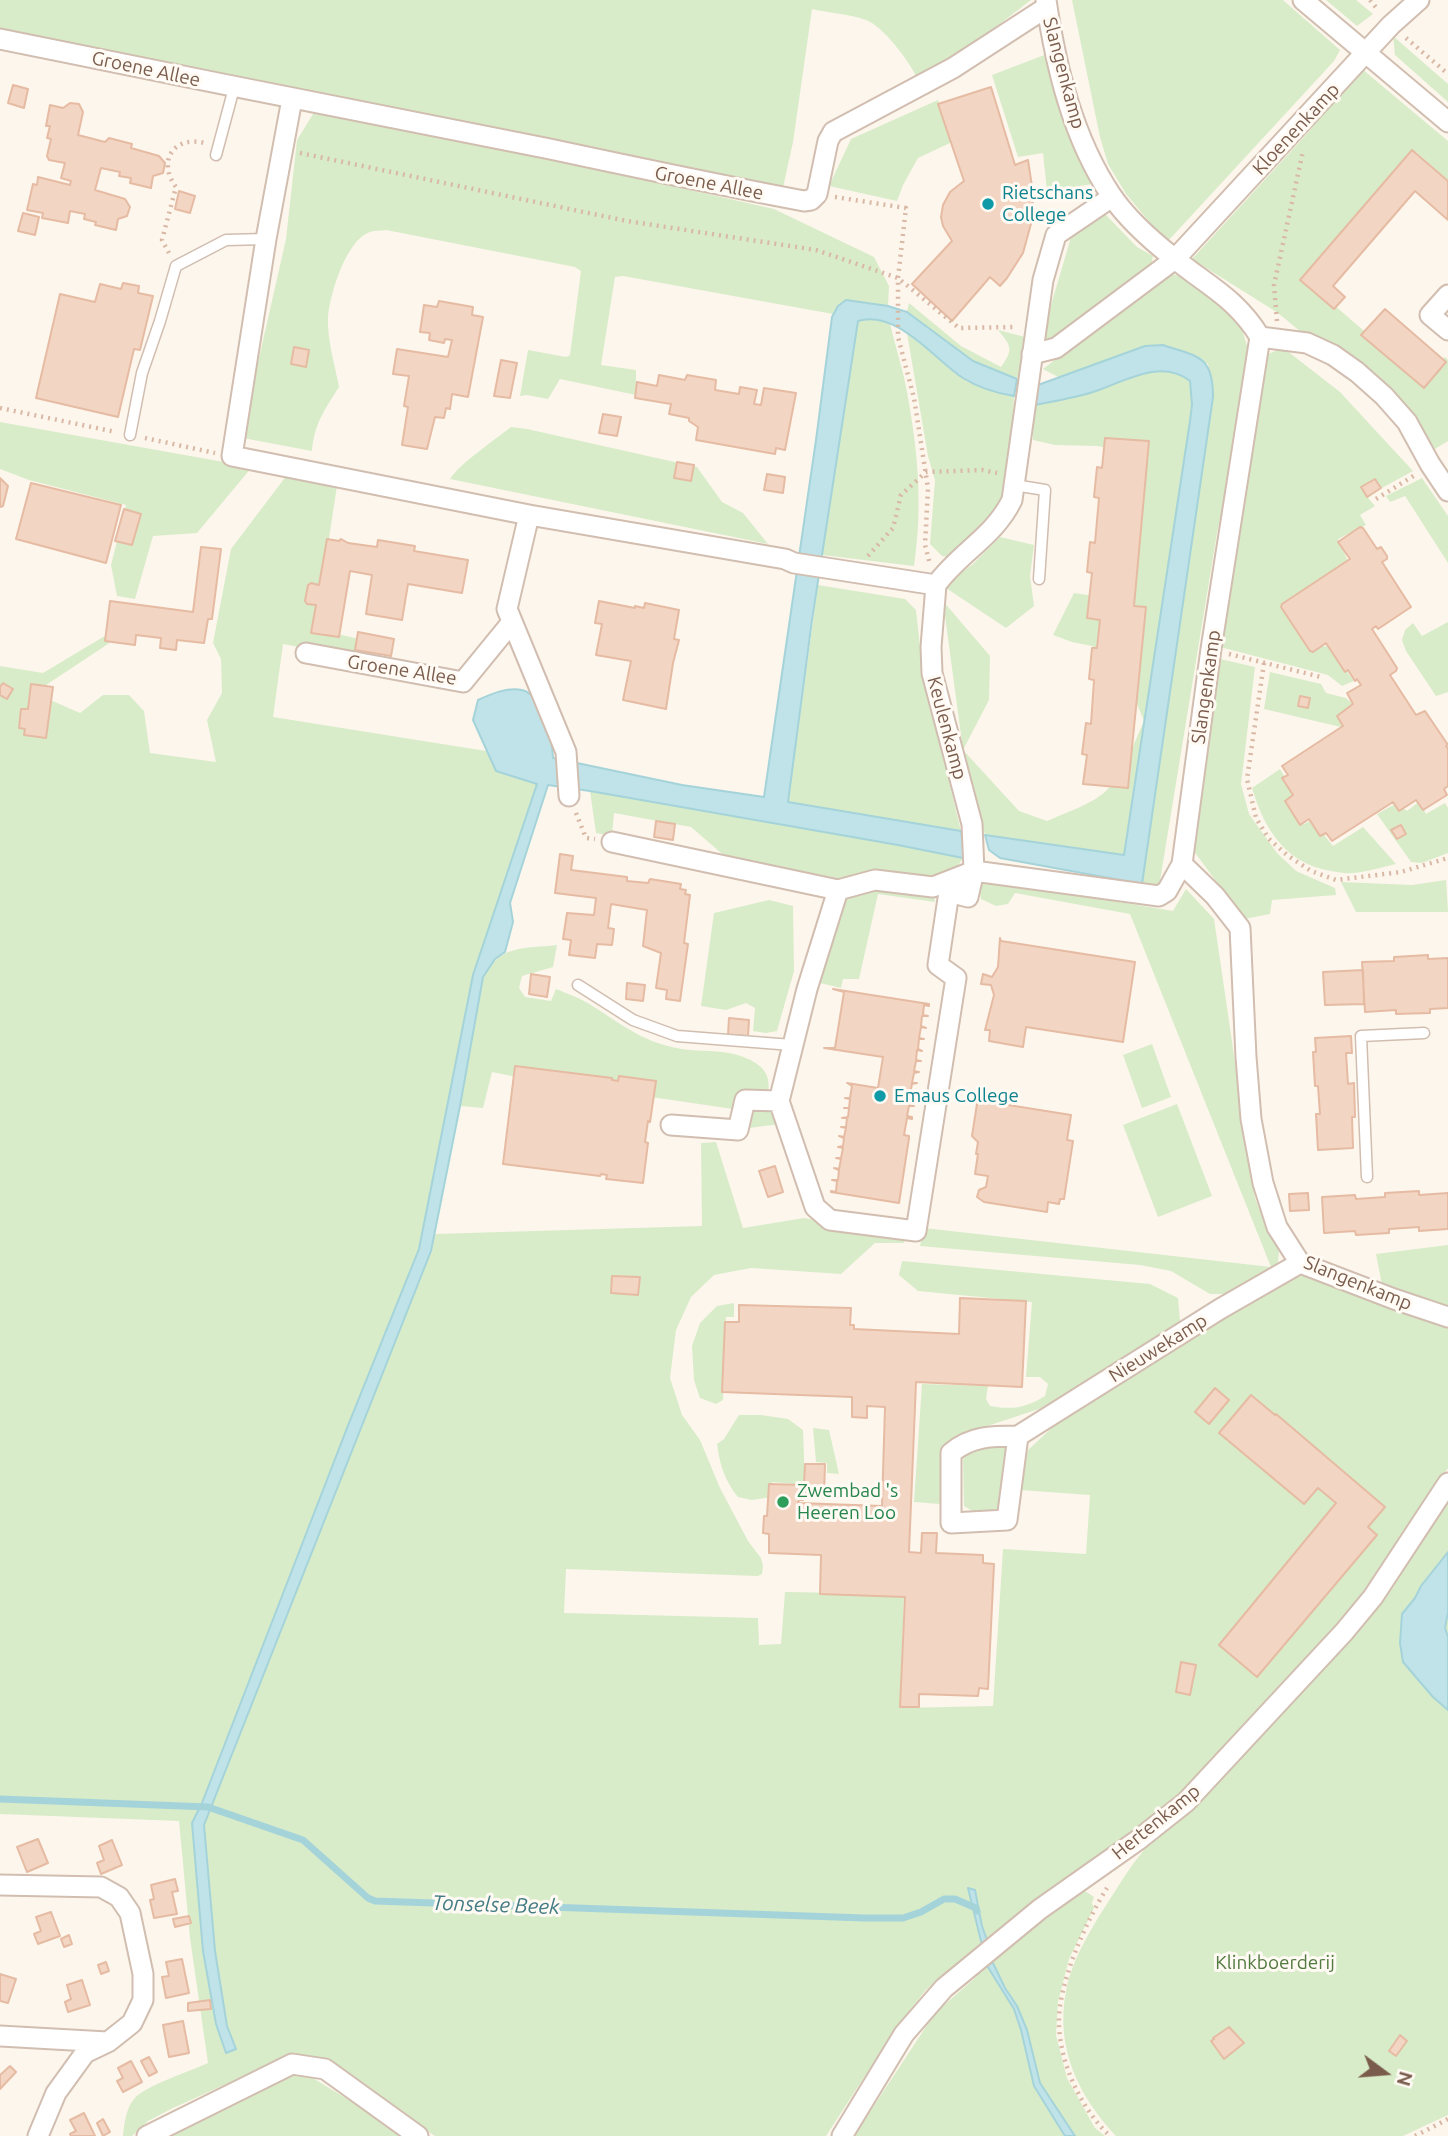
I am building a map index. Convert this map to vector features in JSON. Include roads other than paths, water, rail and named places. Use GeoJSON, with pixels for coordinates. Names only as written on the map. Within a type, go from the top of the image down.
{"type":"FeatureCollection","features":[{"type":"Feature","properties":{"kind":"street"},"geometry":{"type":"LineString","coordinates":[[1303,0],[1448,122]]}},
{"type":"Feature","properties":{"kind":"street","name":"Kloenenkamp"},"geometry":{"type":"LineString","coordinates":[[1175,259],[1391,26],[1419,0]]}},
{"type":"Feature","properties":{"kind":"street","name":"Groene Allee"},"geometry":{"type":"LineString","coordinates":[[0,39],[804,201],[811,200],[817,194],[828,141],[833,132],[953,68],[1046,4]]}},
{"type":"Feature","properties":{"kind":"street","name":"Slangenkamp"},"geometry":{"type":"LineString","coordinates":[[1046,4],[1063,86],[1087,155],[1112,197],[1130,218],[1175,259],[1221,292],[1269,338],[1211,649],[1182,864],[1215,896],[1240,928],[1251,1119],[1263,1183],[1277,1227],[1300,1263],[1448,1317]]}},
{"type":"Feature","properties":{"kind":"street"},"geometry":{"type":"LineString","coordinates":[[292,99],[266,239],[232,456],[529,515],[828,569],[936,585],[945,572],[1003,518],[1012,500],[1043,280],[1056,235],[1112,197]]}},
{"type":"Feature","properties":{"kind":"street"},"geometry":{"type":"LineString","coordinates":[[1032,354],[1056,348],[1175,259]]}},
{"type":"Feature","properties":{"kind":"street"},"geometry":{"type":"LineString","coordinates":[[1448,295],[1430,315],[1448,330]]}},
{"type":"Feature","properties":{"kind":"street"},"geometry":{"type":"LineString","coordinates":[[1269,338],[1307,343],[1333,355],[1357,372],[1384,396],[1407,422],[1448,491]]}},
{"type":"Feature","properties":{"kind":"street"},"geometry":{"type":"LineString","coordinates":[[529,515],[507,609],[566,752],[569,796]]}},
{"type":"Feature","properties":{"kind":"street","name":"Keulenkamp"},"geometry":{"type":"LineString","coordinates":[[936,585],[931,647],[932,673],[972,824],[974,871]]}},
{"type":"Feature","properties":{"kind":"street","name":"Groene Allee"},"geometry":{"type":"LineString","coordinates":[[306,653],[463,682],[512,622]]}},
{"type":"Feature","properties":{"kind":"street"},"geometry":{"type":"LineString","coordinates":[[612,842],[838,890],[875,880],[933,887],[974,871],[1159,896],[1167,891],[1182,864]]}},
{"type":"Feature","properties":{"kind":"street"},"geometry":{"type":"LineString","coordinates":[[838,890],[792,1045],[779,1101],[816,1207],[830,1220],[916,1231],[956,978],[938,965],[949,892],[968,897],[974,871]]}},
{"type":"Feature","properties":{"kind":"street"},"geometry":{"type":"LineString","coordinates":[[670,1125],[738,1130],[745,1100],[779,1101]]}},
{"type":"Feature","properties":{"kind":"street","name":"Nieuwekamp"},"geometry":{"type":"LineString","coordinates":[[1018,1436],[1007,1520],[951,1523],[951,1453],[963,1443],[991,1436],[1018,1436],[1209,1316],[1300,1263]]}},
{"type":"Feature","properties":{"kind":"street","name":"Hertenkamp"},"geometry":{"type":"LineString","coordinates":[[842,2136],[904,2034],[944,1988],[1040,1909],[1138,1840],[1186,1802],[1344,1633],[1373,1597],[1448,1483]]}},
{"type":"Feature","properties":{"kind":"street"},"geometry":{"type":"LineString","coordinates":[[0,1885],[101,1887],[118,1897],[130,1913],[143,1974],[143,2000],[132,2023],[108,2042],[85,2053],[56,2093],[38,2136]]}},
{"type":"Feature","properties":{"kind":"street"},"geometry":{"type":"LineString","coordinates":[[0,2036],[108,2042]]}},
{"type":"Feature","properties":{"kind":"street"},"geometry":{"type":"LineString","coordinates":[[147,2136],[292,2064],[325,2069],[418,2136]]}},
{"type":"Feature","properties":{"kind":"lane"},"geometry":{"type":"LineString","coordinates":[[217,151],[234,88]]}},
{"type":"Feature","properties":{"kind":"lane"},"geometry":{"type":"LineString","coordinates":[[130,435],[142,373],[176,266],[226,240],[266,239]]}},
{"type":"Feature","properties":{"kind":"lane"},"geometry":{"type":"LineString","coordinates":[[1014,480],[1045,490],[1039,579]]}},
{"type":"Feature","properties":{"kind":"lane"},"geometry":{"type":"LineString","coordinates":[[578,985],[633,1020],[677,1036],[792,1045]]}},
{"type":"Feature","properties":{"kind":"lane"},"geometry":{"type":"LineString","coordinates":[[1367,1177],[1361,1036],[1424,1033]]}},
{"type":"Feature","properties":{"kind":"water"},"geometry":{"type":"Polygon","coordinates":[[[846,300],[888,306],[907,312],[973,361],[1017,379],[1014,396],[988,390],[963,378],[901,329],[873,319],[858,321],[812,620],[788,802],[961,831],[963,858],[548,785],[510,903],[513,922],[505,952],[495,959],[483,977],[431,1251],[204,1825],[215,1951],[227,2026],[236,2049],[226,2053],[216,2024],[203,1951],[192,1823],[419,1249],[473,975],[537,784],[496,771],[473,720],[478,700],[511,689],[530,694],[546,719],[553,758],[682,785],[764,797],[832,317],[838,306],[846,300]]]}},
{"type":"Feature","properties":{"kind":"water"},"geometry":{"type":"Polygon","coordinates":[[[1163,345],[1186,352],[1206,365],[1210,373],[1213,397],[1142,884],[1000,858],[989,850],[985,835],[1124,855],[1190,421],[1190,381],[1178,374],[1154,372],[1086,394],[1035,405],[1038,385],[1145,346],[1163,345]]]}},
{"type":"Feature","properties":{"kind":"water"},"geometry":{"type":"Polygon","coordinates":[[[1448,1552],[1448,1612],[1445,1628],[1448,1637],[1448,1710],[1403,1662],[1400,1643],[1402,1614],[1448,1552]]]}},
{"type":"Feature","properties":{"kind":"water"},"geometry":{"type":"Polygon","coordinates":[[[968,1888],[975,1890],[988,1943],[983,1949],[968,1888]]]}},
{"type":"Feature","properties":{"kind":"water"},"geometry":{"type":"Polygon","coordinates":[[[992,1961],[1027,2030],[1040,2083],[1075,2136],[1065,2136],[1034,2086],[1014,2009],[986,1964],[992,1961]]]}},
{"type":"Feature","properties":{"kind":"waterway","name":"Tonselse Beek"},"geometry":{"type":"LineString","coordinates":[[0,1799],[208,1807],[303,1840],[368,1898],[375,1901],[903,1918],[921,1912],[944,1899],[955,1899],[976,1908],[977,1911]]}},
{"type":"Feature","properties":{"kind":"place","name":"Rietschans College"},"geometry":{"type":"Point","coordinates":[988,204]}},
{"type":"Feature","properties":{"kind":"place","name":"Emaus College"},"geometry":{"type":"Point","coordinates":[880,1096]}},
{"type":"Feature","properties":{"kind":"place","name":"Zwembad 's Heeren Loo"},"geometry":{"type":"Point","coordinates":[783,1502]}},
{"type":"Feature","properties":{"kind":"park label","name":"Klinkboerderij"},"geometry":{"type":"Point","coordinates":[1275,1963]}}]}
